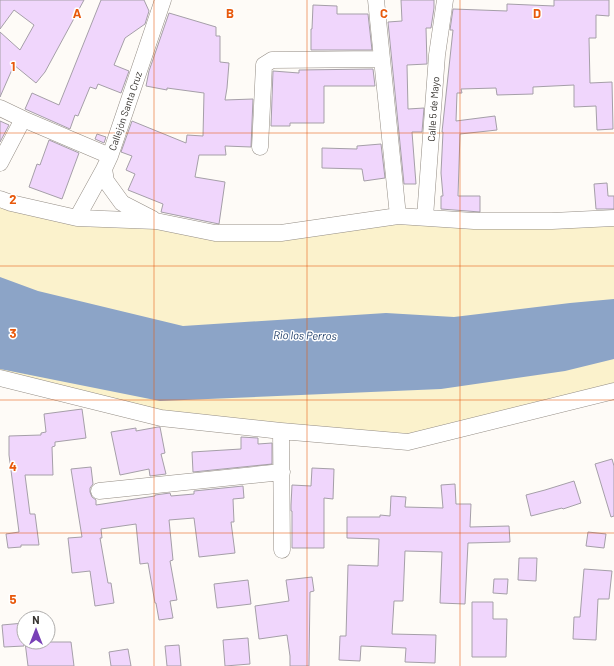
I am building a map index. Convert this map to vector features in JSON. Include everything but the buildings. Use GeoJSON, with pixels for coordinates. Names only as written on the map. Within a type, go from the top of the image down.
{"type":"FeatureCollection","features":[{"type":"Feature","properties":{"kind":"street","name":"Callejón Santa Cruz"},"geometry":{"type":"LineString","coordinates":[[78,218],[107,163],[163,0]]}},
{"type":"Feature","properties":{"kind":"street"},"geometry":{"type":"LineString","coordinates":[[376,0],[398,216]]}},
{"type":"Feature","properties":{"kind":"street","name":"Calle 5 de Mayo"},"geometry":{"type":"LineString","coordinates":[[425,217],[437,55],[445,0]]}},
{"type":"Feature","properties":{"kind":"street"},"geometry":{"type":"LineString","coordinates":[[260,147],[264,65],[272,60],[382,60]]}},
{"type":"Feature","properties":{"kind":"street"},"geometry":{"type":"LineString","coordinates":[[0,108],[107,163],[106,181],[122,203],[156,221]]}},
{"type":"Feature","properties":{"kind":"street"},"geometry":{"type":"LineString","coordinates":[[0,163],[23,119]]}},
{"type":"Feature","properties":{"kind":"street"},"geometry":{"type":"LineString","coordinates":[[0,199],[11,203],[78,218],[156,221],[215,233],[281,233],[398,216],[474,221],[552,221],[614,218]]}},
{"type":"Feature","properties":{"kind":"street"},"geometry":{"type":"LineString","coordinates":[[0,378],[161,418],[281,431],[408,442],[614,391]]}},
{"type":"Feature","properties":{"kind":"street"},"geometry":{"type":"LineString","coordinates":[[281,431],[282,550]]}},
{"type":"Feature","properties":{"kind":"street"},"geometry":{"type":"LineString","coordinates":[[99,491],[282,472]]}},
{"type":"Feature","properties":{"kind":"sand"},"geometry":{"type":"Polygon","coordinates":[[[0,199],[215,233],[398,216],[614,218],[614,391],[408,442],[161,418],[0,378],[0,199]]]}},
{"type":"Feature","properties":{"kind":"water","name":"Rio los Perros"},"geometry":{"type":"Polygon","coordinates":[[[0,277],[38,291],[183,326],[386,313],[454,317],[614,299],[614,359],[565,371],[441,389],[160,401],[0,369],[0,277]]]}}]}
